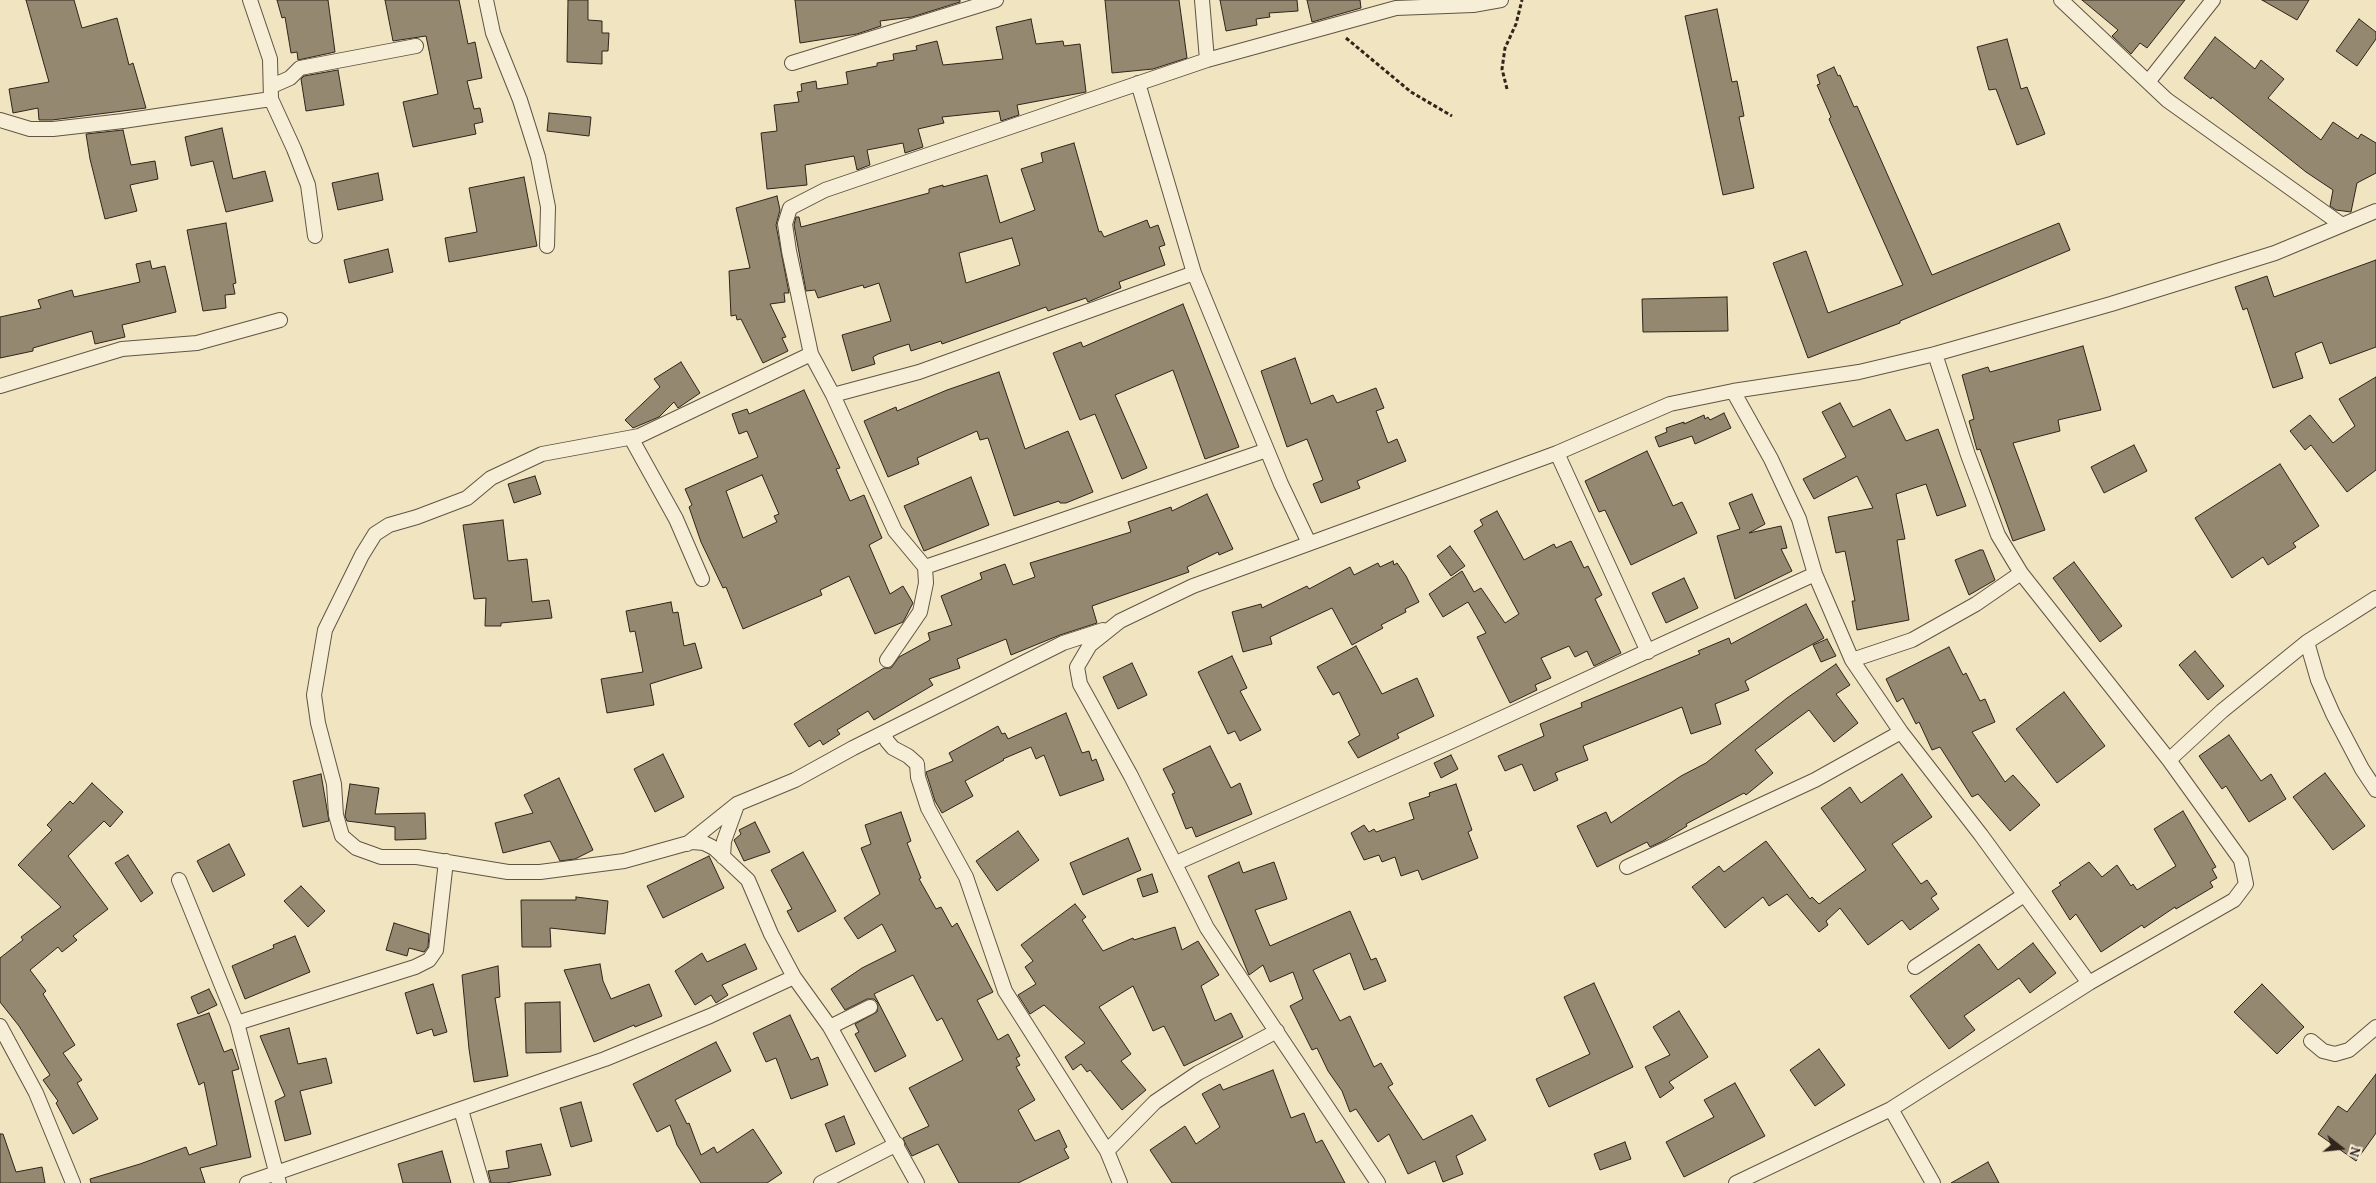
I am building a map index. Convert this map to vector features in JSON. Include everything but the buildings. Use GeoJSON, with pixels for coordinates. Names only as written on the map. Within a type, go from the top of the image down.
{"type":"FeatureCollection","features":[{"type":"Feature","properties":{"kind":"street"},"geometry":{"type":"LineString","coordinates":[[250,0],[270,59],[271,93],[308,185],[315,236]]}},
{"type":"Feature","properties":{"kind":"street"},"geometry":{"type":"LineString","coordinates":[[486,0],[493,33],[520,100],[538,157],[548,207],[547,246]]}},
{"type":"Feature","properties":{"kind":"street"},"geometry":{"type":"LineString","coordinates":[[792,63],[996,0]]}},
{"type":"Feature","properties":{"kind":"street"},"geometry":{"type":"LineString","coordinates":[[1202,0],[1207,60]]}},
{"type":"Feature","properties":{"kind":"street"},"geometry":{"type":"LineString","coordinates":[[887,660],[920,612],[926,583],[925,568],[895,532],[833,394],[812,354],[788,251],[785,224],[790,208],[825,190],[1207,60],[1396,8],[1473,5],[1501,0]]}},
{"type":"Feature","properties":{"kind":"street"},"geometry":{"type":"LineString","coordinates":[[2061,0],[2167,100],[2203,128],[2342,226]]}},
{"type":"Feature","properties":{"kind":"street"},"geometry":{"type":"LineString","coordinates":[[2148,82],[2213,0]]}},
{"type":"Feature","properties":{"kind":"street"},"geometry":{"type":"LineString","coordinates":[[0,120],[30,129],[53,129],[123,121],[271,93],[300,68],[416,46]]}},
{"type":"Feature","properties":{"kind":"street"},"geometry":{"type":"LineString","coordinates":[[1138,83],[1194,273],[1267,450],[1309,544]]}},
{"type":"Feature","properties":{"kind":"street"},"geometry":{"type":"LineString","coordinates":[[1378,1183],[1207,928],[1176,862],[1080,684],[1076,667],[1090,645],[1120,621],[1193,586],[1557,453],[1670,404],[1733,391],[1858,372],[1936,354],[2111,304],[2275,253],[2376,210]]}},
{"type":"Feature","properties":{"kind":"street"},"geometry":{"type":"LineString","coordinates":[[833,394],[919,372],[1194,273]]}},
{"type":"Feature","properties":{"kind":"street"},"geometry":{"type":"LineString","coordinates":[[0,386],[122,350],[197,343],[280,320]]}},
{"type":"Feature","properties":{"kind":"street"},"geometry":{"type":"LineString","coordinates":[[812,354],[639,436],[542,454],[491,478],[467,498],[416,517],[389,524],[375,534],[362,555],[325,630],[314,695],[318,723],[334,784],[336,815],[342,836],[356,848],[381,856],[417,857],[508,872],[540,872],[624,861],[687,844],[704,843],[714,848],[748,880],[771,934],[794,977],[830,1026],[917,1183]]}},
{"type":"Feature","properties":{"kind":"street"},"geometry":{"type":"LineString","coordinates":[[1736,1183],[1890,1109],[2089,983],[2234,900],[2246,884],[2241,860],[2169,760],[2021,573],[1998,535],[1968,455],[1936,354]]}},
{"type":"Feature","properties":{"kind":"street"},"geometry":{"type":"LineString","coordinates":[[1733,391],[1771,459],[1799,519],[1815,574],[1852,660],[1901,732],[1981,835],[2089,983]]}},
{"type":"Feature","properties":{"kind":"street"},"geometry":{"type":"LineString","coordinates":[[631,438],[676,519],[702,579]]}},
{"type":"Feature","properties":{"kind":"street"},"geometry":{"type":"LineString","coordinates":[[925,568],[1267,450]]}},
{"type":"Feature","properties":{"kind":"street"},"geometry":{"type":"LineString","coordinates":[[1557,453],[1648,652]]}},
{"type":"Feature","properties":{"kind":"street"},"geometry":{"type":"LineString","coordinates":[[1852,660],[1912,640],[1976,604],[2021,573]]}},
{"type":"Feature","properties":{"kind":"street"},"geometry":{"type":"LineString","coordinates":[[1176,862],[1648,652],[1815,574]]}},
{"type":"Feature","properties":{"kind":"street"},"geometry":{"type":"LineString","coordinates":[[2169,760],[2222,711],[2307,642],[2376,598]]}},
{"type":"Feature","properties":{"kind":"street"},"geometry":{"type":"LineString","coordinates":[[687,844],[737,804],[795,780],[1063,643],[1114,626]]}},
{"type":"Feature","properties":{"kind":"street"},"geometry":{"type":"LineString","coordinates":[[2307,642],[2318,680],[2333,714],[2362,769],[2376,790]]}},
{"type":"Feature","properties":{"kind":"street"},"geometry":{"type":"LineString","coordinates":[[1627,867],[1815,780],[1901,732]]}},
{"type":"Feature","properties":{"kind":"street"},"geometry":{"type":"LineString","coordinates":[[884,733],[892,748],[908,756],[917,764],[918,777],[928,808],[966,877],[1006,991],[1107,1152],[1120,1183]]}},
{"type":"Feature","properties":{"kind":"street"},"geometry":{"type":"LineString","coordinates":[[722,857],[724,841],[737,804]]}},
{"type":"Feature","properties":{"kind":"street"},"geometry":{"type":"LineString","coordinates":[[237,1023],[414,967],[428,960],[436,950],[446,861]]}},
{"type":"Feature","properties":{"kind":"street"},"geometry":{"type":"LineString","coordinates":[[179,880],[237,1023],[278,1177]]}},
{"type":"Feature","properties":{"kind":"street"},"geometry":{"type":"LineString","coordinates":[[1915,967],[2024,895]]}},
{"type":"Feature","properties":{"kind":"street"},"geometry":{"type":"LineString","coordinates":[[247,1183],[278,1177],[605,1059],[710,1016],[794,977]]}},
{"type":"Feature","properties":{"kind":"street"},"geometry":{"type":"LineString","coordinates":[[830,1026],[870,1007]]}},
{"type":"Feature","properties":{"kind":"street"},"geometry":{"type":"LineString","coordinates":[[0,1026],[36,1093],[73,1183]]}},
{"type":"Feature","properties":{"kind":"street"},"geometry":{"type":"LineString","coordinates":[[2311,1041],[2323,1051],[2335,1054],[2349,1050],[2376,1027]]}},
{"type":"Feature","properties":{"kind":"street"},"geometry":{"type":"LineString","coordinates":[[1107,1152],[1154,1102],[1198,1073],[1277,1032]]}},
{"type":"Feature","properties":{"kind":"street"},"geometry":{"type":"LineString","coordinates":[[1890,1109],[1933,1183]]}},
{"type":"Feature","properties":{"kind":"street"},"geometry":{"type":"LineString","coordinates":[[461,1110],[482,1183]]}},
{"type":"Feature","properties":{"kind":"street"},"geometry":{"type":"LineString","coordinates":[[821,1183],[897,1144]]}},
{"type":"Feature","properties":{"kind":"path"},"geometry":{"type":"LineString","coordinates":[[1507,89],[1502,69],[1505,48],[1516,24],[1522,0]]}},
{"type":"Feature","properties":{"kind":"path"},"geometry":{"type":"LineString","coordinates":[[1332,26],[1411,92],[1452,116]]}}]}
